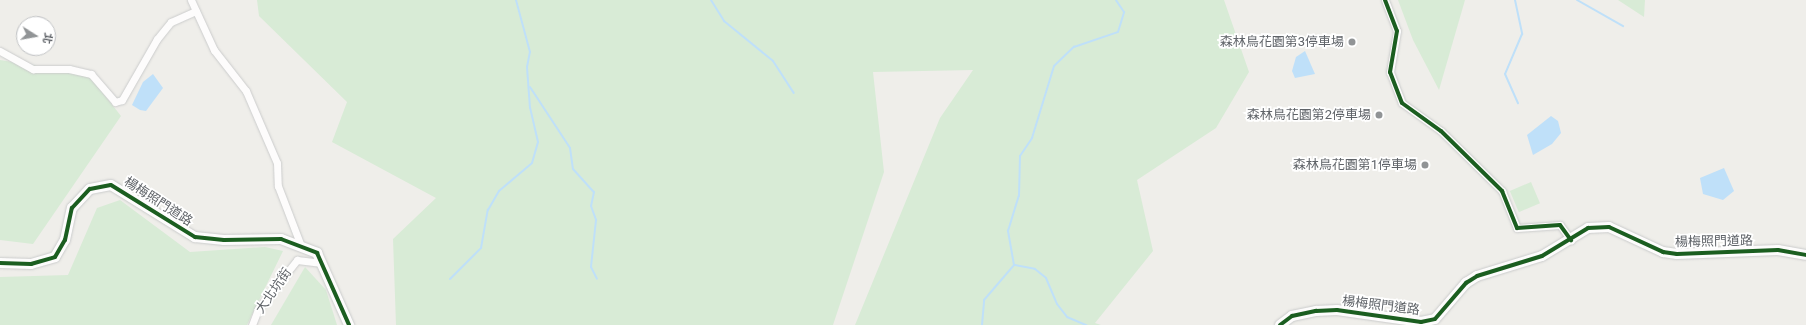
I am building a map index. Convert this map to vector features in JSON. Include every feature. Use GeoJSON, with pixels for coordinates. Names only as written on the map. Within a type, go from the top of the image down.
{"type":"FeatureCollection","features":[{"type":"Feature","properties":{"kind":"street"},"geometry":{"type":"LineString","coordinates":[[191,0],[214,50],[246,91],[277,163],[278,186],[301,246]]}},
{"type":"Feature","properties":{"kind":"street"},"geometry":{"type":"LineString","coordinates":[[1385,0],[1397,31],[1390,72],[1402,103],[1441,131],[1502,190],[1517,228],[1560,225],[1571,240]]}},
{"type":"Feature","properties":{"kind":"street"},"geometry":{"type":"LineString","coordinates":[[0,51],[33,69],[69,69],[91,74],[115,102],[122,100],[157,39],[171,22],[196,11]]}},
{"type":"Feature","properties":{"kind":"street","name":"楊梅照門道路"},"geometry":{"type":"LineString","coordinates":[[0,263],[31,264],[54,257],[65,240],[72,208],[97,185],[122,189],[149,211],[194,237],[224,240],[263,237],[301,246],[317,253],[349,325]]}},
{"type":"Feature","properties":{"kind":"street","name":"楊梅照門道路"},"geometry":{"type":"LineString","coordinates":[[1280,325],[1292,316],[1316,311],[1337,310],[1421,322],[1435,319],[1476,276],[1522,264],[1571,240],[1588,228],[1609,227],[1663,252],[1778,250],[1806,255]]}},
{"type":"Feature","properties":{"kind":"street","name":"大北坑街"},"geometry":{"type":"LineString","coordinates":[[252,325],[263,303],[297,260],[322,263]]}},
{"type":"Feature","properties":{"kind":"green space"},"geometry":{"type":"Polygon","coordinates":[[[257,0],[1224,0],[1249,72],[1216,128],[1137,180],[1153,251],[1095,323],[1101,325],[855,325],[940,118],[973,70],[873,72],[884,172],[833,325],[396,325],[393,239],[436,198],[332,142],[347,102],[259,16],[257,0]]]}},
{"type":"Feature","properties":{"kind":"green space"},"geometry":{"type":"Polygon","coordinates":[[[1398,0],[1465,0],[1439,90],[1413,40],[1398,0]]]}},
{"type":"Feature","properties":{"kind":"green space"},"geometry":{"type":"Polygon","coordinates":[[[1618,0],[1645,0],[1644,17],[1618,0]]]}},
{"type":"Feature","properties":{"kind":"green space"},"geometry":{"type":"Polygon","coordinates":[[[0,60],[88,74],[121,116],[33,244],[0,240],[0,60]]]}},
{"type":"Feature","properties":{"kind":"green space"},"geometry":{"type":"Polygon","coordinates":[[[1531,182],[1540,203],[1519,212],[1510,191],[1531,182]]]}},
{"type":"Feature","properties":{"kind":"green space"},"geometry":{"type":"Polygon","coordinates":[[[120,200],[190,252],[265,247],[283,251],[247,325],[0,325],[0,277],[68,275],[97,208],[120,200]]]}},
{"type":"Feature","properties":{"kind":"green space"},"geometry":{"type":"Polygon","coordinates":[[[305,267],[326,290],[337,325],[271,325],[305,267]]]}},
{"type":"Feature","properties":{"kind":"water"},"geometry":{"type":"Polygon","coordinates":[[[1305,51],[1315,74],[1295,78],[1292,71],[1296,57],[1305,51]]]}},
{"type":"Feature","properties":{"kind":"water"},"geometry":{"type":"Polygon","coordinates":[[[153,74],[163,88],[146,111],[140,110],[132,105],[143,82],[153,74]]]}},
{"type":"Feature","properties":{"kind":"water"},"geometry":{"type":"Polygon","coordinates":[[[1551,116],[1558,121],[1561,133],[1552,144],[1533,155],[1527,135],[1551,116]]]}},
{"type":"Feature","properties":{"kind":"water"},"geometry":{"type":"Polygon","coordinates":[[[1724,168],[1734,191],[1723,200],[1703,194],[1700,178],[1724,168]]]}},
{"type":"Feature","properties":{"kind":"waterway"},"geometry":{"type":"LineString","coordinates":[[450,279],[481,248],[488,210],[499,191],[532,163],[538,142],[530,108],[527,67],[530,52],[516,0]]}},
{"type":"Feature","properties":{"kind":"waterway"},"geometry":{"type":"LineString","coordinates":[[711,0],[724,21],[773,61],[794,93]]}},
{"type":"Feature","properties":{"kind":"waterway"},"geometry":{"type":"LineString","coordinates":[[982,325],[984,300],[1014,265],[1008,231],[1019,196],[1020,156],[1032,138],[1054,66],[1074,47],[1118,32],[1124,12],[1116,0]]}},
{"type":"Feature","properties":{"kind":"waterway"},"geometry":{"type":"LineString","coordinates":[[1515,0],[1522,34],[1505,74],[1518,103]]}},
{"type":"Feature","properties":{"kind":"waterway"},"geometry":{"type":"LineString","coordinates":[[1577,0],[1623,26]]}},
{"type":"Feature","properties":{"kind":"waterway"},"geometry":{"type":"LineString","coordinates":[[530,87],[570,148],[573,169],[594,192],[591,206],[596,220],[591,267],[597,279]]}},
{"type":"Feature","properties":{"kind":"waterway"},"geometry":{"type":"LineString","coordinates":[[1015,265],[1035,269],[1046,278],[1057,304],[1067,317],[1086,325]]}},
{"type":"Feature","properties":{"kind":"cycle path"},"geometry":{"type":"LineString","coordinates":[[1385,0],[1397,31],[1390,72],[1402,103],[1441,131],[1502,191],[1517,228],[1560,225],[1571,240]]}},
{"type":"Feature","properties":{"kind":"cycle path"},"geometry":{"type":"LineString","coordinates":[[0,263],[31,264],[55,257],[65,240],[72,208],[90,189],[111,185],[195,237],[224,240],[281,239],[317,253],[349,325]]}},
{"type":"Feature","properties":{"kind":"cycle path"},"geometry":{"type":"LineString","coordinates":[[1280,325],[1292,316],[1316,311],[1337,310],[1421,322],[1435,319],[1466,283],[1477,276],[1542,256],[1588,228],[1609,227],[1663,252],[1677,254],[1778,250],[1806,255]]}},
{"type":"Feature","properties":{"kind":"place","name":"森林鳥花園第3停車場"},"geometry":{"type":"Point","coordinates":[1352,42]}},
{"type":"Feature","properties":{"kind":"place","name":"森林鳥花園第2停車場"},"geometry":{"type":"Point","coordinates":[1379,115]}},
{"type":"Feature","properties":{"kind":"place","name":"森林鳥花園第1停車場"},"geometry":{"type":"Point","coordinates":[1425,165]}}]}
